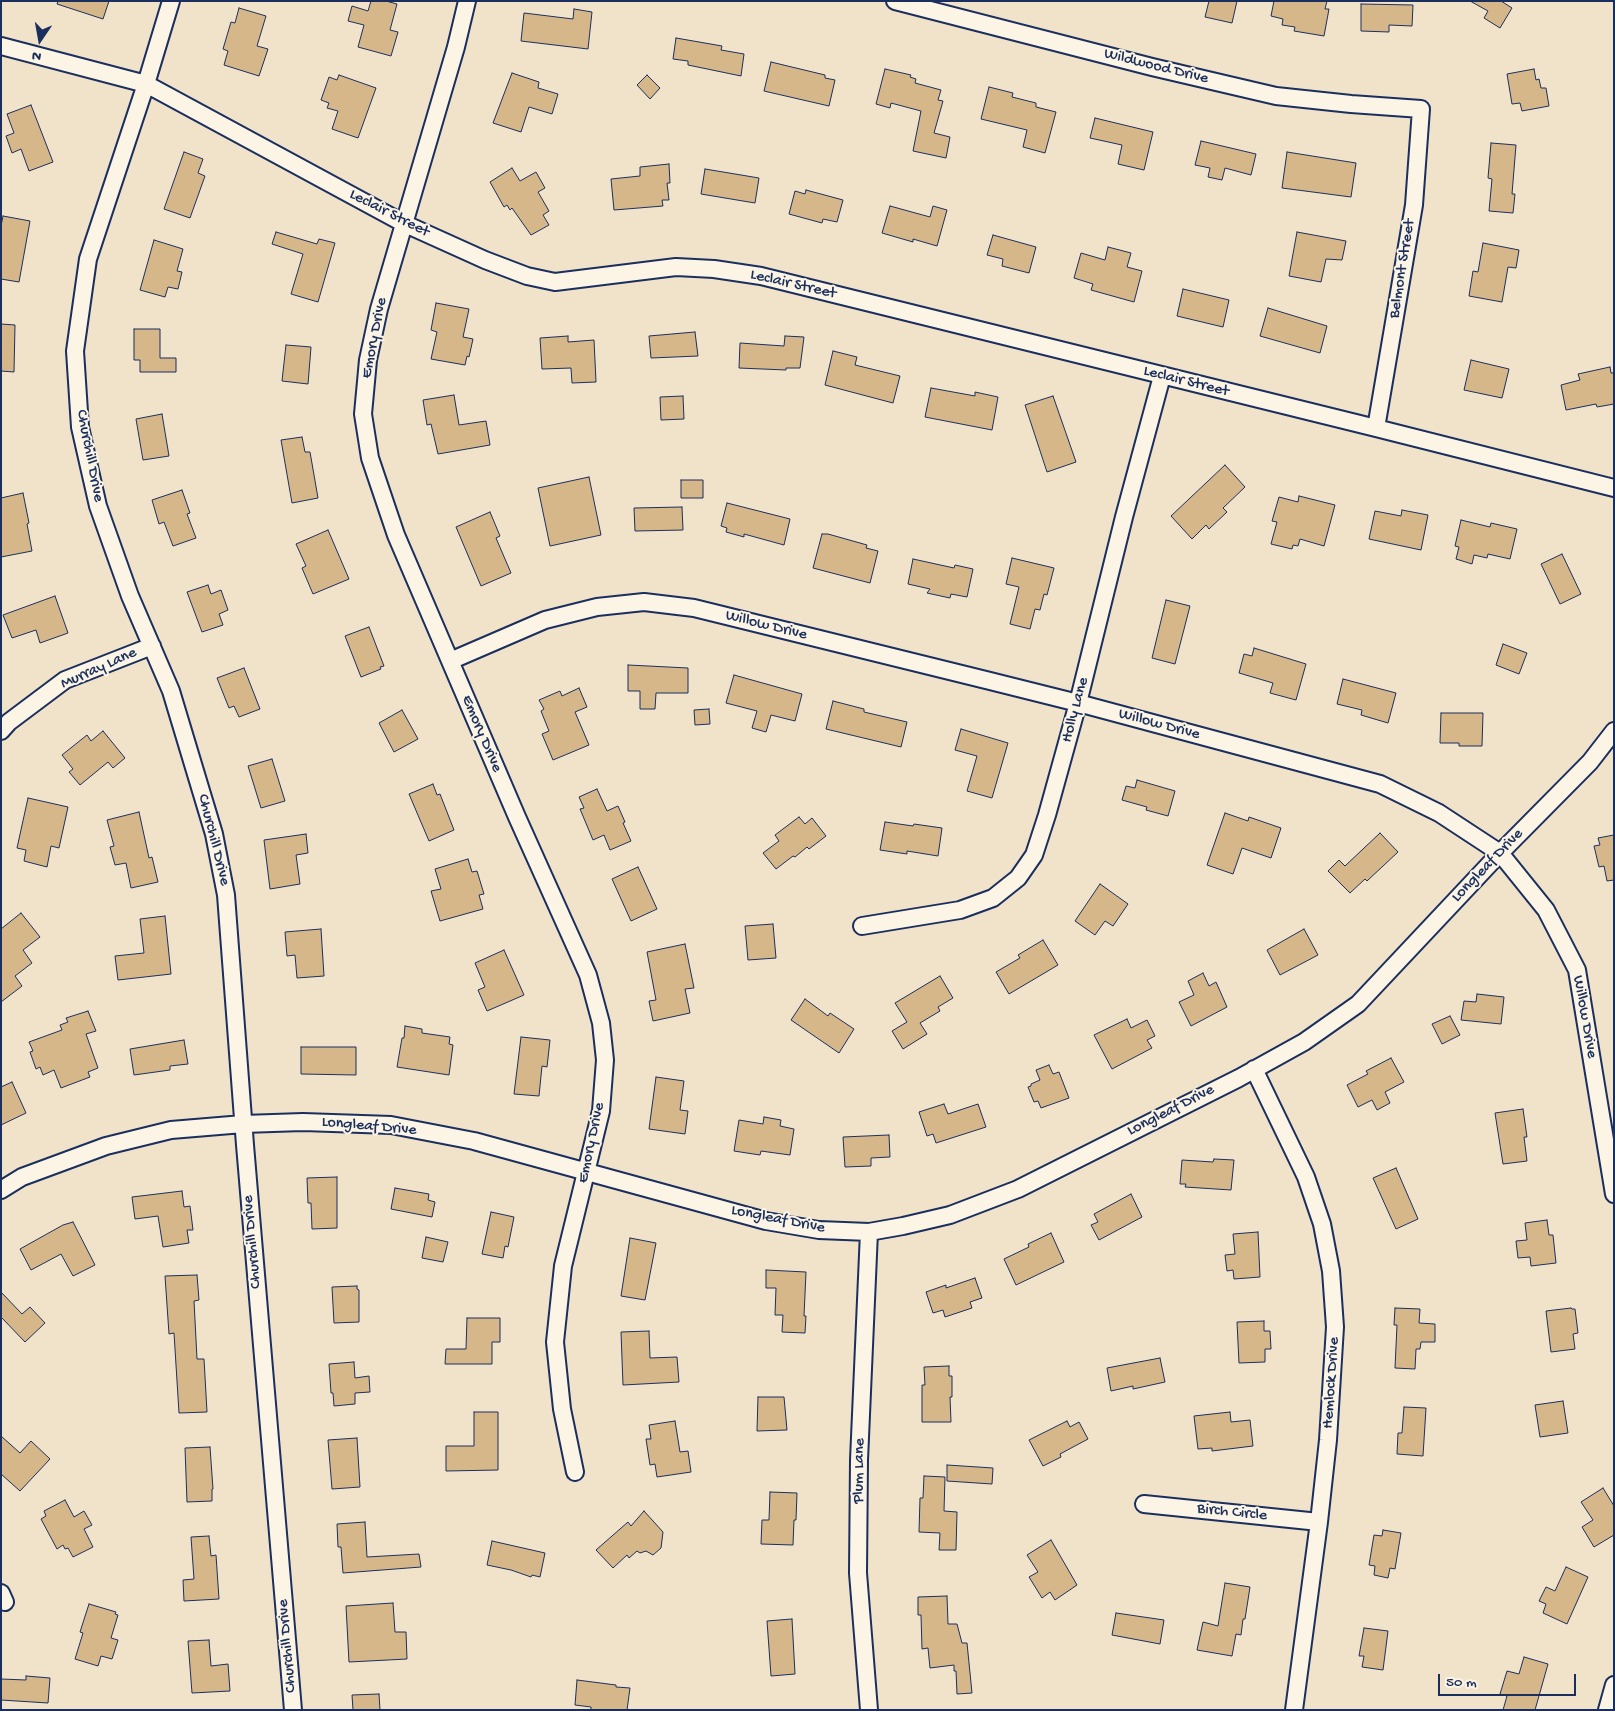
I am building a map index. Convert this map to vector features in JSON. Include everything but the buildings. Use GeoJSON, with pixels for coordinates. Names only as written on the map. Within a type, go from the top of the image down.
{"type":"FeatureCollection","features":[{"type":"Feature","properties":{"kind":"street","name":"Churchill Drive"},"geometry":{"type":"LineString","coordinates":[[171,1],[146,84],[88,259],[75,351],[80,427],[98,506],[130,596],[171,691],[214,834],[226,895],[294,1710]]}},
{"type":"Feature","properties":{"kind":"street","name":"Emory Drive"},"geometry":{"type":"LineString","coordinates":[[467,1],[456,47],[377,317],[368,360],[363,414],[370,458],[396,535],[588,975],[602,1023],[605,1060],[601,1111],[563,1266],[555,1342],[562,1409],[575,1472]]}},
{"type":"Feature","properties":{"kind":"street","name":"Wildwood Drive"},"geometry":{"type":"LineString","coordinates":[[895,1],[946,7],[1152,67],[1276,96],[1421,109]]}},
{"type":"Feature","properties":{"kind":"street","name":"Leclair Street"},"geometry":{"type":"LineString","coordinates":[[1,46],[146,84],[403,223],[518,273],[555,282],[676,267],[714,269],[761,276],[1614,488]]}},
{"type":"Feature","properties":{"kind":"street","name":"Belmont Street"},"geometry":{"type":"LineString","coordinates":[[1376,428],[1414,206],[1421,109]]}},
{"type":"Feature","properties":{"kind":"street","name":"Holly Lane"},"geometry":{"type":"LineString","coordinates":[[862,926],[960,910],[993,898],[1018,878],[1034,854],[1048,815],[1078,703],[1162,376]]}},
{"type":"Feature","properties":{"kind":"street","name":"Willow Drive"},"geometry":{"type":"LineString","coordinates":[[450,661],[545,620],[597,607],[644,602],[694,608],[1078,703],[1380,784],[1439,813],[1500,853],[1546,910],[1577,970],[1614,1194]]}},
{"type":"Feature","properties":{"kind":"street","name":"Murray Lane"},"geometry":{"type":"LineString","coordinates":[[1,731],[9,722],[66,680],[152,646]]}},
{"type":"Feature","properties":{"kind":"street","name":"Longleaf Drive"},"geometry":{"type":"LineString","coordinates":[[1,1190],[22,1177],[106,1146],[171,1130],[244,1124],[303,1122],[391,1125],[474,1141],[766,1221],[819,1230],[870,1232],[950,1215],[1018,1189],[1254,1069],[1304,1042],[1358,1004],[1500,853],[1590,762],[1614,731]]}},
{"type":"Feature","properties":{"kind":"street","name":"Hemlock Drive"},"geometry":{"type":"LineString","coordinates":[[1254,1069],[1306,1177],[1322,1224],[1331,1270],[1335,1327],[1328,1440],[1294,1710]]}},
{"type":"Feature","properties":{"kind":"street","name":"Plum Lane"},"geometry":{"type":"LineString","coordinates":[[869,1710],[858,1573],[859,1460],[870,1232]]}},
{"type":"Feature","properties":{"kind":"street","name":"Birch Circle"},"geometry":{"type":"LineString","coordinates":[[1144,1504],[1319,1522]]}},
{"type":"Feature","properties":{"kind":"street"},"geometry":{"type":"LineString","coordinates":[[1607,1710],[1614,1685]]}}]}
